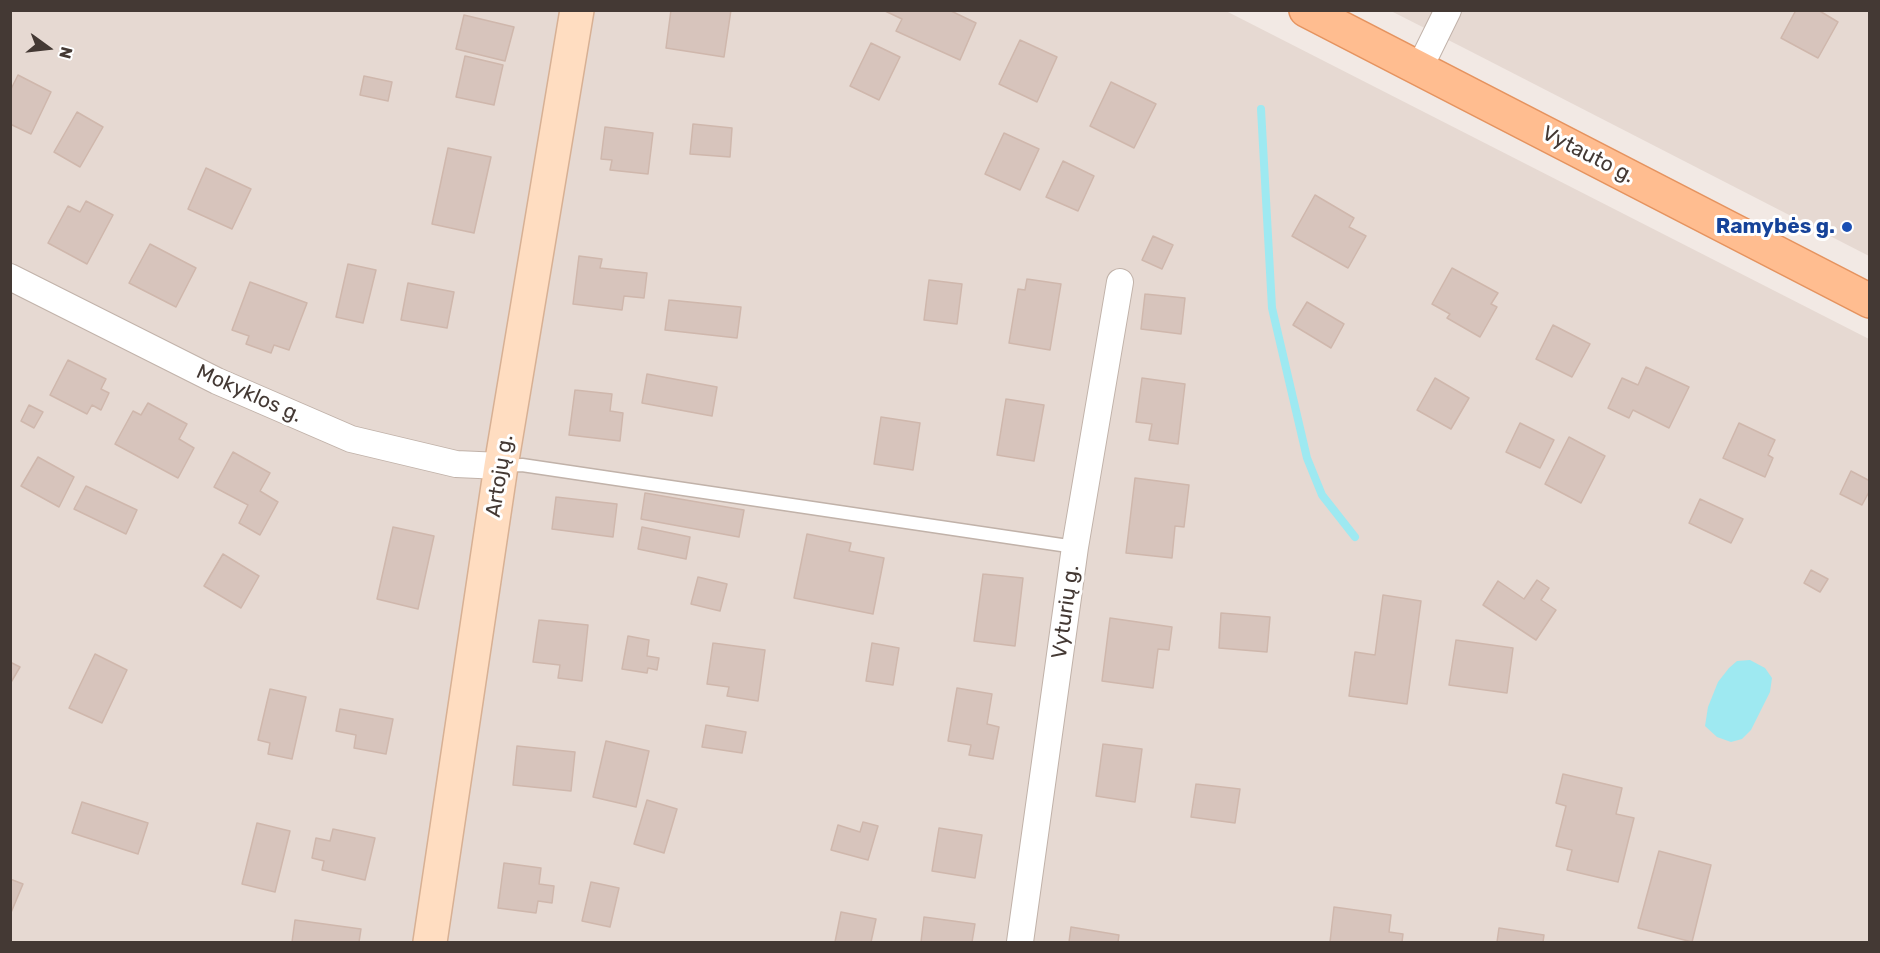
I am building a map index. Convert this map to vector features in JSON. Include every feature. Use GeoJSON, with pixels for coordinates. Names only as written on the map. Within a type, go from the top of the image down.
{"type":"FeatureCollection","features":[{"type":"Feature","properties":{"kind":"main road","name":"Artojų g."},"geometry":{"type":"LineString","coordinates":[[430,942],[501,466],[577,10]]}},
{"type":"Feature","properties":{"kind":"main road","name":"Vytauto g."},"geometry":{"type":"LineString","coordinates":[[1306,10],[1869,301]]}},
{"type":"Feature","properties":{"kind":"street"},"geometry":{"type":"LineString","coordinates":[[1419,69],[1448,10]]}},
{"type":"Feature","properties":{"kind":"street","name":"Mokyklos g."},"geometry":{"type":"LineString","coordinates":[[10,277],[217,381],[351,439],[456,464],[501,466]]}},
{"type":"Feature","properties":{"kind":"street","name":"Vyturių g."},"geometry":{"type":"LineString","coordinates":[[1020,942],[1075,547],[1120,282]]}},
{"type":"Feature","properties":{"kind":"lane"},"geometry":{"type":"LineString","coordinates":[[501,466],[534,466],[1075,547]]}},
{"type":"Feature","properties":{"kind":"shaded area"},"geometry":{"type":"Polygon","coordinates":[[[10,11],[563,11],[415,942],[11,942],[10,11]]]}},
{"type":"Feature","properties":{"kind":"shaded area"},"geometry":{"type":"Polygon","coordinates":[[[593,11],[1226,11],[1869,339],[1869,942],[442,942],[593,11]]]}},
{"type":"Feature","properties":{"kind":"shaded area"},"geometry":{"type":"Polygon","coordinates":[[[1391,11],[1869,11],[1869,256],[1464,48],[1391,11]]]}},
{"type":"Feature","properties":{"kind":"water"},"geometry":{"type":"Polygon","coordinates":[[[1750,660],[1765,668],[1772,678],[1770,692],[1751,730],[1742,739],[1731,742],[1717,737],[1705,726],[1708,707],[1718,682],[1729,668],[1737,661],[1750,660]]]}},
{"type":"Feature","properties":{"kind":"building"},"geometry":{"type":"Polygon","coordinates":[[[671,10],[731,10],[724,57],[666,48],[671,10]]]}},
{"type":"Feature","properties":{"kind":"building"},"geometry":{"type":"Polygon","coordinates":[[[883,10],[949,10],[976,23],[960,60],[896,31],[902,19],[883,10]]]}},
{"type":"Feature","properties":{"kind":"building"},"geometry":{"type":"Polygon","coordinates":[[[1796,10],[1818,10],[1838,22],[1818,58],[1781,38],[1796,10]]]}},
{"type":"Feature","properties":{"kind":"building"},"geometry":{"type":"Polygon","coordinates":[[[464,15],[514,27],[505,61],[456,49],[464,15]]]}},
{"type":"Feature","properties":{"kind":"building"},"geometry":{"type":"Polygon","coordinates":[[[1020,40],[1057,57],[1037,102],[999,84],[1020,40]]]}},
{"type":"Feature","properties":{"kind":"building"},"geometry":{"type":"Polygon","coordinates":[[[871,43],[900,57],[879,100],[850,86],[871,43]]]}},
{"type":"Feature","properties":{"kind":"building"},"geometry":{"type":"Polygon","coordinates":[[[465,56],[503,65],[494,105],[456,97],[465,56]]]}},
{"type":"Feature","properties":{"kind":"building"},"geometry":{"type":"Polygon","coordinates":[[[18,75],[51,92],[31,134],[10,124],[10,91],[18,75]]]}},
{"type":"Feature","properties":{"kind":"building"},"geometry":{"type":"Polygon","coordinates":[[[364,76],[392,82],[388,101],[360,95],[364,76]]]}},
{"type":"Feature","properties":{"kind":"building"},"geometry":{"type":"Polygon","coordinates":[[[1111,82],[1156,104],[1134,148],[1090,126],[1111,82]]]}},
{"type":"Feature","properties":{"kind":"building"},"geometry":{"type":"Polygon","coordinates":[[[77,112],[103,127],[80,167],[54,152],[77,112]]]}},
{"type":"Feature","properties":{"kind":"building"},"geometry":{"type":"Polygon","coordinates":[[[693,124],[732,128],[730,157],[690,154],[693,124]]]}},
{"type":"Feature","properties":{"kind":"building"},"geometry":{"type":"Polygon","coordinates":[[[605,127],[653,133],[648,174],[610,170],[612,160],[601,159],[605,127]]]}},
{"type":"Feature","properties":{"kind":"building"},"geometry":{"type":"Polygon","coordinates":[[[1004,133],[1039,149],[1020,190],[985,174],[1004,133]]]}},
{"type":"Feature","properties":{"kind":"building"},"geometry":{"type":"Polygon","coordinates":[[[448,148],[491,157],[474,233],[432,224],[448,148]]]}},
{"type":"Feature","properties":{"kind":"building"},"geometry":{"type":"Polygon","coordinates":[[[1063,161],[1094,176],[1078,211],[1046,197],[1063,161]]]}},
{"type":"Feature","properties":{"kind":"building"},"geometry":{"type":"Polygon","coordinates":[[[206,168],[251,189],[232,229],[188,209],[206,168]]]}},
{"type":"Feature","properties":{"kind":"building"},"geometry":{"type":"Polygon","coordinates":[[[1315,195],[1354,218],[1349,227],[1366,236],[1348,268],[1292,236],[1315,195]]]}},
{"type":"Feature","properties":{"kind":"building"},"geometry":{"type":"Polygon","coordinates":[[[86,201],[113,215],[87,264],[48,243],[68,206],[80,212],[86,201]]]}},
{"type":"Feature","properties":{"kind":"building"},"geometry":{"type":"Polygon","coordinates":[[[1153,236],[1173,245],[1162,269],[1142,260],[1153,236]]]}},
{"type":"Feature","properties":{"kind":"building"},"geometry":{"type":"Polygon","coordinates":[[[150,244],[196,268],[176,307],[129,283],[150,244]]]}},
{"type":"Feature","properties":{"kind":"building"},"geometry":{"type":"Polygon","coordinates":[[[579,256],[602,259],[600,268],[647,273],[644,298],[624,296],[622,310],[573,304],[579,256]]]}},
{"type":"Feature","properties":{"kind":"building"},"geometry":{"type":"Polygon","coordinates":[[[348,264],[376,270],[363,323],[336,317],[348,264]]]}},
{"type":"Feature","properties":{"kind":"building"},"geometry":{"type":"Polygon","coordinates":[[[1452,268],[1498,293],[1491,304],[1497,307],[1480,337],[1447,318],[1450,314],[1432,304],[1452,268]]]}},
{"type":"Feature","properties":{"kind":"building"},"geometry":{"type":"Polygon","coordinates":[[[1027,279],[1061,284],[1050,350],[1009,343],[1018,289],[1025,290],[1027,279]]]}},
{"type":"Feature","properties":{"kind":"building"},"geometry":{"type":"Polygon","coordinates":[[[929,280],[962,284],[957,324],[924,320],[929,280]]]}},
{"type":"Feature","properties":{"kind":"building"},"geometry":{"type":"Polygon","coordinates":[[[250,282],[307,303],[289,350],[274,345],[271,353],[246,344],[249,336],[232,330],[250,282]]]}},
{"type":"Feature","properties":{"kind":"building"},"geometry":{"type":"Polygon","coordinates":[[[408,283],[454,292],[447,328],[401,320],[408,283]]]}},
{"type":"Feature","properties":{"kind":"building"},"geometry":{"type":"Polygon","coordinates":[[[1145,294],[1185,298],[1181,334],[1141,329],[1145,294]]]}},
{"type":"Feature","properties":{"kind":"building"},"geometry":{"type":"Polygon","coordinates":[[[669,300],[741,307],[737,338],[665,330],[669,300]]]}},
{"type":"Feature","properties":{"kind":"building"},"geometry":{"type":"Polygon","coordinates":[[[1307,302],[1344,324],[1331,348],[1293,325],[1307,302]]]}},
{"type":"Feature","properties":{"kind":"building"},"geometry":{"type":"Polygon","coordinates":[[[1553,325],[1590,344],[1572,377],[1536,359],[1553,325]]]}},
{"type":"Feature","properties":{"kind":"building"},"geometry":{"type":"Polygon","coordinates":[[[68,360],[106,379],[101,389],[109,393],[101,410],[92,405],[87,414],[50,395],[68,360]]]}},
{"type":"Feature","properties":{"kind":"building"},"geometry":{"type":"Polygon","coordinates":[[[1646,367],[1689,387],[1669,428],[1633,410],[1629,418],[1608,408],[1622,378],[1638,385],[1646,367]]]}},
{"type":"Feature","properties":{"kind":"building"},"geometry":{"type":"Polygon","coordinates":[[[647,374],[717,387],[712,416],[642,403],[647,374]]]}},
{"type":"Feature","properties":{"kind":"building"},"geometry":{"type":"Polygon","coordinates":[[[1142,378],[1185,384],[1178,444],[1149,440],[1152,424],[1136,422],[1142,378]]]}},
{"type":"Feature","properties":{"kind":"building"},"geometry":{"type":"Polygon","coordinates":[[[1435,378],[1469,398],[1451,429],[1417,410],[1435,378]]]}},
{"type":"Feature","properties":{"kind":"building"},"geometry":{"type":"Polygon","coordinates":[[[575,390],[612,394],[610,411],[623,413],[620,441],[569,435],[575,390]]]}},
{"type":"Feature","properties":{"kind":"building"},"geometry":{"type":"Polygon","coordinates":[[[1006,399],[1044,405],[1034,461],[997,455],[1006,399]]]}},
{"type":"Feature","properties":{"kind":"building"},"geometry":{"type":"Polygon","coordinates":[[[148,403],[187,424],[179,439],[194,448],[178,478],[115,444],[133,411],[141,415],[148,403]]]}},
{"type":"Feature","properties":{"kind":"building"},"geometry":{"type":"Polygon","coordinates":[[[29,405],[43,412],[34,428],[21,421],[29,405]]]}},
{"type":"Feature","properties":{"kind":"building"},"geometry":{"type":"Polygon","coordinates":[[[881,417],[920,423],[913,470],[874,464],[881,417]]]}},
{"type":"Feature","properties":{"kind":"building"},"geometry":{"type":"Polygon","coordinates":[[[1520,423],[1554,440],[1540,468],[1506,452],[1520,423]]]}},
{"type":"Feature","properties":{"kind":"building"},"geometry":{"type":"Polygon","coordinates":[[[1739,423],[1775,440],[1768,455],[1773,458],[1765,477],[1723,458],[1739,423]]]}},
{"type":"Feature","properties":{"kind":"building"},"geometry":{"type":"Polygon","coordinates":[[[1569,437],[1605,456],[1581,503],[1545,484],[1569,437]]]}},
{"type":"Feature","properties":{"kind":"building"},"geometry":{"type":"Polygon","coordinates":[[[233,452],[270,473],[260,491],[278,502],[260,535],[239,523],[248,505],[214,487],[233,452]]]}},
{"type":"Feature","properties":{"kind":"building"},"geometry":{"type":"Polygon","coordinates":[[[38,457],[74,477],[59,507],[21,486],[38,457]]]}},
{"type":"Feature","properties":{"kind":"building"},"geometry":{"type":"Polygon","coordinates":[[[1851,471],[1870,481],[1870,490],[1862,505],[1840,494],[1851,471]]]}},
{"type":"Feature","properties":{"kind":"building"},"geometry":{"type":"Polygon","coordinates":[[[1135,478],[1189,485],[1184,527],[1175,526],[1172,558],[1126,553],[1135,478]]]}},
{"type":"Feature","properties":{"kind":"building"},"geometry":{"type":"Polygon","coordinates":[[[86,486],[137,510],[126,534],[74,509],[86,486]]]}},
{"type":"Feature","properties":{"kind":"building"},"geometry":{"type":"Polygon","coordinates":[[[645,493],[744,510],[739,537],[641,519],[645,493]]]}},
{"type":"Feature","properties":{"kind":"building"},"geometry":{"type":"Polygon","coordinates":[[[556,497],[617,504],[613,537],[552,529],[556,497]]]}},
{"type":"Feature","properties":{"kind":"building"},"geometry":{"type":"Polygon","coordinates":[[[1700,499],[1743,519],[1731,543],[1689,523],[1700,499]]]}},
{"type":"Feature","properties":{"kind":"building"},"geometry":{"type":"Polygon","coordinates":[[[393,527],[434,536],[418,609],[377,599],[393,527]]]}},
{"type":"Feature","properties":{"kind":"building"},"geometry":{"type":"Polygon","coordinates":[[[642,527],[690,537],[686,559],[638,549],[642,527]]]}},
{"type":"Feature","properties":{"kind":"building"},"geometry":{"type":"Polygon","coordinates":[[[807,534],[851,543],[849,551],[884,558],[873,614],[794,598],[807,534]]]}},
{"type":"Feature","properties":{"kind":"building"},"geometry":{"type":"Polygon","coordinates":[[[223,554],[259,576],[241,608],[204,586],[223,554]]]}},
{"type":"Feature","properties":{"kind":"building"},"geometry":{"type":"Polygon","coordinates":[[[1811,570],[1828,579],[1820,592],[1804,583],[1811,570]]]}},
{"type":"Feature","properties":{"kind":"building"},"geometry":{"type":"Polygon","coordinates":[[[983,574],[1023,578],[1015,646],[974,641],[983,574]]]}},
{"type":"Feature","properties":{"kind":"building"},"geometry":{"type":"Polygon","coordinates":[[[698,577],[727,584],[720,611],[691,604],[698,577]]]}},
{"type":"Feature","properties":{"kind":"building"},"geometry":{"type":"Polygon","coordinates":[[[1537,580],[1549,588],[1541,600],[1556,610],[1536,640],[1483,605],[1498,581],[1524,599],[1537,580]]]}},
{"type":"Feature","properties":{"kind":"building"},"geometry":{"type":"Polygon","coordinates":[[[1383,595],[1421,601],[1407,704],[1349,696],[1355,652],[1375,655],[1383,595]]]}},
{"type":"Feature","properties":{"kind":"building"},"geometry":{"type":"Polygon","coordinates":[[[1221,613],[1270,617],[1267,652],[1219,648],[1221,613]]]}},
{"type":"Feature","properties":{"kind":"building"},"geometry":{"type":"Polygon","coordinates":[[[1110,618],[1172,627],[1169,650],[1158,649],[1153,688],[1102,681],[1110,618]]]}},
{"type":"Feature","properties":{"kind":"building"},"geometry":{"type":"Polygon","coordinates":[[[539,620],[588,625],[582,681],[558,678],[560,665],[533,662],[539,620]]]}},
{"type":"Feature","properties":{"kind":"building"},"geometry":{"type":"Polygon","coordinates":[[[628,636],[649,640],[647,656],[659,658],[657,670],[648,668],[647,673],[622,669],[628,636]]]}},
{"type":"Feature","properties":{"kind":"building"},"geometry":{"type":"Polygon","coordinates":[[[1456,640],[1513,648],[1507,693],[1449,685],[1456,640]]]}},
{"type":"Feature","properties":{"kind":"building"},"geometry":{"type":"Polygon","coordinates":[[[713,643],[765,650],[758,701],[727,696],[729,687],[707,684],[713,643]]]}},
{"type":"Feature","properties":{"kind":"building"},"geometry":{"type":"Polygon","coordinates":[[[872,643],[899,648],[893,685],[866,681],[872,643]]]}},
{"type":"Feature","properties":{"kind":"building"},"geometry":{"type":"Polygon","coordinates":[[[95,654],[127,670],[102,723],[69,708],[95,654]]]}},
{"type":"Feature","properties":{"kind":"building"},"geometry":{"type":"Polygon","coordinates":[[[10,662],[20,667],[10,684],[10,662]]]}},
{"type":"Feature","properties":{"kind":"building"},"geometry":{"type":"Polygon","coordinates":[[[957,688],[992,694],[987,724],[999,727],[993,759],[969,755],[971,745],[948,741],[957,688]]]}},
{"type":"Feature","properties":{"kind":"building"},"geometry":{"type":"Polygon","coordinates":[[[270,689],[306,697],[292,759],[268,754],[270,743],[258,740],[270,689]]]}},
{"type":"Feature","properties":{"kind":"building"},"geometry":{"type":"Polygon","coordinates":[[[340,709],[393,719],[386,754],[354,748],[356,735],[336,731],[340,709]]]}},
{"type":"Feature","properties":{"kind":"building"},"geometry":{"type":"Polygon","coordinates":[[[706,725],[746,732],[742,753],[702,747],[706,725]]]}},
{"type":"Feature","properties":{"kind":"building"},"geometry":{"type":"Polygon","coordinates":[[[606,741],[649,751],[636,807],[593,797],[606,741]]]}},
{"type":"Feature","properties":{"kind":"building"},"geometry":{"type":"Polygon","coordinates":[[[1103,744],[1142,749],[1135,802],[1096,796],[1103,744]]]}},
{"type":"Feature","properties":{"kind":"building"},"geometry":{"type":"Polygon","coordinates":[[[517,746],[575,752],[571,791],[513,785],[517,746]]]}},
{"type":"Feature","properties":{"kind":"building"},"geometry":{"type":"Polygon","coordinates":[[[1563,774],[1622,788],[1616,814],[1634,818],[1618,882],[1567,870],[1572,850],[1556,846],[1566,806],[1556,803],[1563,774]]]}},
{"type":"Feature","properties":{"kind":"building"},"geometry":{"type":"Polygon","coordinates":[[[1196,784],[1240,789],[1235,823],[1191,817],[1196,784]]]}},
{"type":"Feature","properties":{"kind":"building"},"geometry":{"type":"Polygon","coordinates":[[[647,800],[677,809],[664,853],[634,844],[647,800]]]}},
{"type":"Feature","properties":{"kind":"building"},"geometry":{"type":"Polygon","coordinates":[[[82,802],[148,823],[138,854],[72,833],[82,802]]]}},
{"type":"Feature","properties":{"kind":"building"},"geometry":{"type":"Polygon","coordinates":[[[863,822],[878,826],[868,860],[831,850],[838,825],[860,832],[863,822]]]}},
{"type":"Feature","properties":{"kind":"building"},"geometry":{"type":"Polygon","coordinates":[[[257,823],[290,831],[275,892],[242,884],[257,823]]]}},
{"type":"Feature","properties":{"kind":"building"},"geometry":{"type":"Polygon","coordinates":[[[939,828],[982,835],[975,878],[932,871],[939,828]]]}},
{"type":"Feature","properties":{"kind":"building"},"geometry":{"type":"Polygon","coordinates":[[[333,829],[375,838],[365,880],[322,870],[324,861],[312,858],[316,838],[330,841],[333,829]]]}},
{"type":"Feature","properties":{"kind":"building"},"geometry":{"type":"Polygon","coordinates":[[[1659,851],[1711,865],[1692,942],[1638,928],[1659,851]]]}},
{"type":"Feature","properties":{"kind":"building"},"geometry":{"type":"Polygon","coordinates":[[[504,863],[541,868],[539,884],[554,886],[552,903],[538,901],[536,913],[498,908],[504,863]]]}},
{"type":"Feature","properties":{"kind":"building"},"geometry":{"type":"Polygon","coordinates":[[[10,879],[23,884],[10,915],[10,879]]]}},
{"type":"Feature","properties":{"kind":"building"},"geometry":{"type":"Polygon","coordinates":[[[591,882],[619,888],[610,927],[582,921],[591,882]]]}},
{"type":"Feature","properties":{"kind":"building"},"geometry":{"type":"Polygon","coordinates":[[[1334,907],[1391,915],[1389,932],[1403,934],[1402,942],[1330,942],[1334,907]]]}},
{"type":"Feature","properties":{"kind":"building"},"geometry":{"type":"Polygon","coordinates":[[[841,912],[876,919],[871,942],[835,942],[841,912]]]}},
{"type":"Feature","properties":{"kind":"building"},"geometry":{"type":"Polygon","coordinates":[[[924,917],[975,924],[972,942],[921,942],[924,917]]]}},
{"type":"Feature","properties":{"kind":"building"},"geometry":{"type":"Polygon","coordinates":[[[295,920],[361,929],[359,942],[292,942],[295,920]]]}},
{"type":"Feature","properties":{"kind":"building"},"geometry":{"type":"Polygon","coordinates":[[[1071,927],[1119,935],[1118,942],[1069,942],[1071,927]]]}},
{"type":"Feature","properties":{"kind":"building"},"geometry":{"type":"Polygon","coordinates":[[[1499,928],[1544,935],[1543,942],[1497,942],[1499,928]]]}},
{"type":"Feature","properties":{"kind":"waterway"},"geometry":{"type":"LineString","coordinates":[[1261,109],[1272,308],[1307,458],[1322,495],[1355,537]]}},
{"type":"Feature","properties":{"kind":"place","name":"Ramybės g."},"geometry":{"type":"Point","coordinates":[1847,227]}}]}
